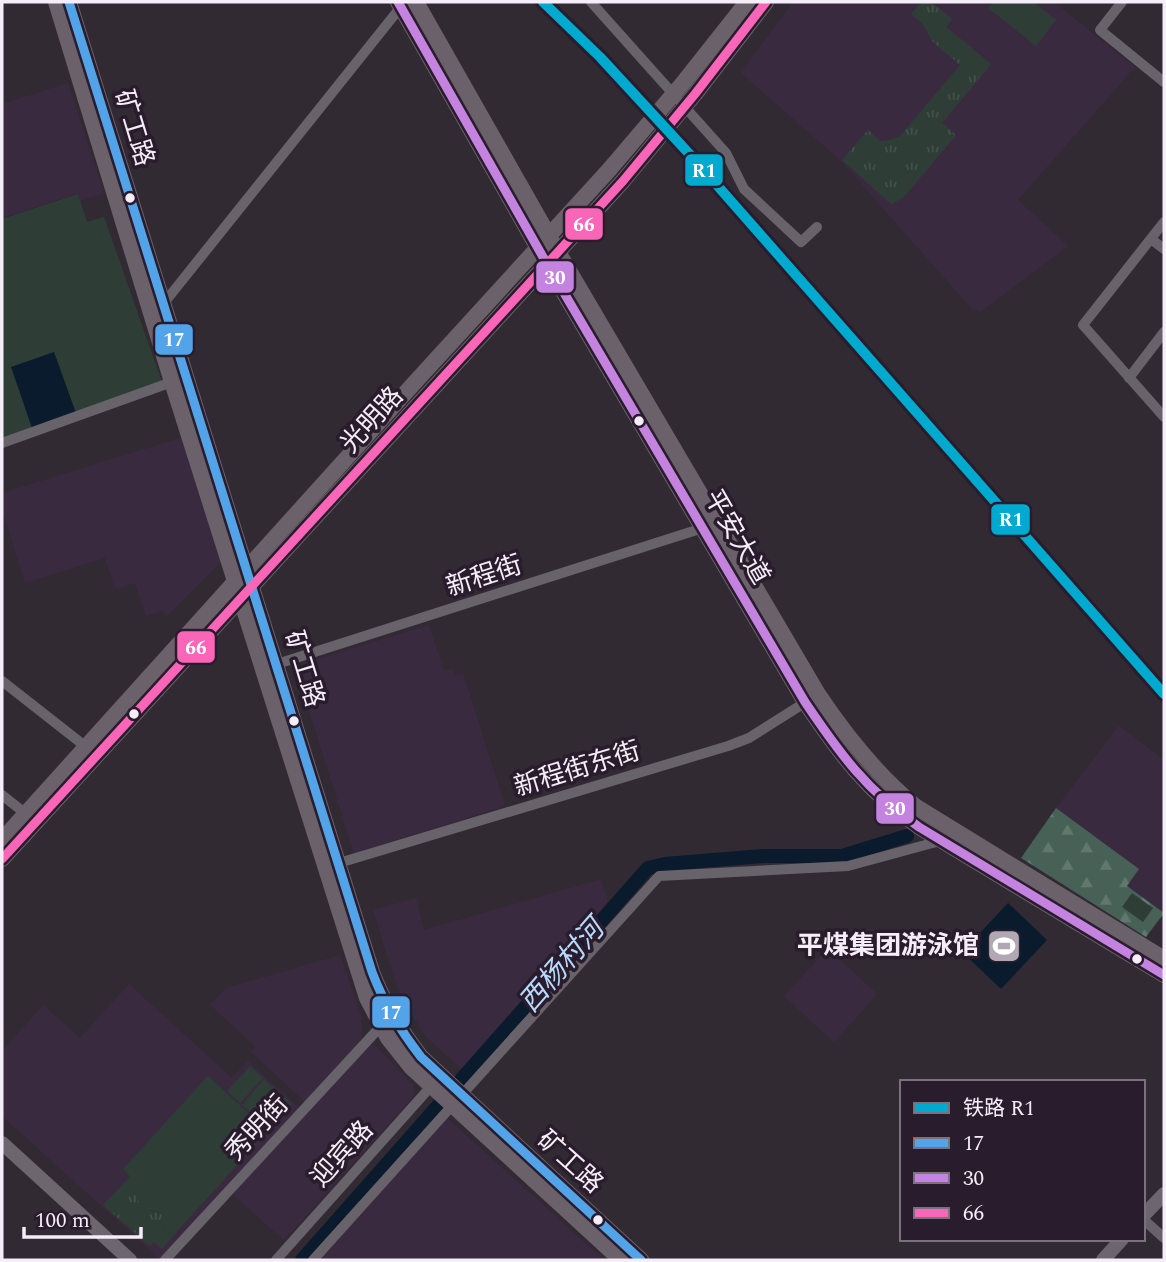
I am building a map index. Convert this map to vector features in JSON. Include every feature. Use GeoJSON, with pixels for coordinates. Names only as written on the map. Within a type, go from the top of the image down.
{"type":"FeatureCollection","features":[{"type":"Feature","properties":{"kind":"main road","name":"矿工路"},"geometry":{"type":"LineString","coordinates":[[55,2],[236,581],[270,666],[338,863],[372,972],[386,1005],[439,1084]]}},
{"type":"Feature","properties":{"kind":"main road","name":"矿工路"},"geometry":{"type":"LineString","coordinates":[[69,2],[253,586],[270,666],[358,975],[381,1026],[405,1060],[439,1084],[621,1260]]}},
{"type":"Feature","properties":{"kind":"main road","name":"光明路"},"geometry":{"type":"LineString","coordinates":[[2,859],[247,568],[544,242],[650,122],[747,2]]}},
{"type":"Feature","properties":{"kind":"main road","name":"光明路"},"geometry":{"type":"LineString","coordinates":[[2,840],[242,599],[553,258],[695,94],[766,2]]}},
{"type":"Feature","properties":{"kind":"main road","name":"平安大道"},"geometry":{"type":"LineString","coordinates":[[405,3],[812,698],[842,756],[869,788],[897,812],[940,841],[1164,975]]}},
{"type":"Feature","properties":{"kind":"main road","name":"平安大道"},"geometry":{"type":"LineString","coordinates":[[812,698],[870,764],[915,806],[1163,955]]}},
{"type":"Feature","properties":{"kind":"main road","name":"矿工路"},"geometry":{"type":"LineString","coordinates":[[456,1100],[641,1260]]}},
{"type":"Feature","properties":{"kind":"street"},"geometry":{"type":"LineString","coordinates":[[591,2],[726,153],[744,189],[801,242],[817,227]]}},
{"type":"Feature","properties":{"kind":"street"},"geometry":{"type":"LineString","coordinates":[[1122,2],[1100,30],[1163,79]]}},
{"type":"Feature","properties":{"kind":"street"},"geometry":{"type":"LineString","coordinates":[[164,303],[405,3]]}},
{"type":"Feature","properties":{"kind":"street"},"geometry":{"type":"LineString","coordinates":[[1164,222],[1083,325],[1164,418]]}},
{"type":"Feature","properties":{"kind":"street"},"geometry":{"type":"LineString","coordinates":[[1151,239],[1164,249]]}},
{"type":"Feature","properties":{"kind":"street"},"geometry":{"type":"LineString","coordinates":[[1129,378],[1164,332]]}},
{"type":"Feature","properties":{"kind":"street"},"geometry":{"type":"LineString","coordinates":[[2,443],[172,382]]}},
{"type":"Feature","properties":{"kind":"street","name":"新程街"},"geometry":{"type":"LineString","coordinates":[[270,666],[710,525]]}},
{"type":"Feature","properties":{"kind":"street"},"geometry":{"type":"LineString","coordinates":[[2,681],[91,751]]}},
{"type":"Feature","properties":{"kind":"street","name":"新程街东街"},"geometry":{"type":"LineString","coordinates":[[338,863],[728,746],[749,738],[812,698]]}},
{"type":"Feature","properties":{"kind":"street"},"geometry":{"type":"LineString","coordinates":[[2,795],[26,814]]}},
{"type":"Feature","properties":{"kind":"street"},"geometry":{"type":"LineString","coordinates":[[313,1260],[659,876],[848,866],[940,841]]}},
{"type":"Feature","properties":{"kind":"street","name":"秀明街"},"geometry":{"type":"LineString","coordinates":[[165,1260],[381,1026]]}},
{"type":"Feature","properties":{"kind":"street","name":"迎宾路"},"geometry":{"type":"LineString","coordinates":[[276,1260],[439,1084]]}},
{"type":"Feature","properties":{"kind":"street"},"geometry":{"type":"LineString","coordinates":[[2,1143],[131,1260]]}},
{"type":"Feature","properties":{"kind":"street"},"geometry":{"type":"LineString","coordinates":[[1145,1215],[1164,1194]]}},
{"type":"Feature","properties":{"kind":"street"},"geometry":{"type":"LineString","coordinates":[[1145,1219],[1164,1238]]}},
{"type":"Feature","properties":{"kind":"street"},"geometry":{"type":"LineString","coordinates":[[1103,1260],[1120,1241]]}},
{"type":"Feature","properties":{"kind":"shaded area"},"geometry":{"type":"Polygon","coordinates":[[[793,2],[1054,2],[1135,67],[1018,200],[1068,246],[980,312],[971,308],[839,159],[741,73],[793,2]]]}},
{"type":"Feature","properties":{"kind":"shaded area"},"geometry":{"type":"Polygon","coordinates":[[[68,83],[104,193],[80,201],[77,194],[2,218],[2,104],[68,83]]]}},
{"type":"Feature","properties":{"kind":"shaded area"},"geometry":{"type":"Polygon","coordinates":[[[183,437],[222,561],[167,616],[162,611],[146,616],[135,583],[115,589],[105,558],[25,583],[2,509],[2,493],[183,437]]]}},
{"type":"Feature","properties":{"kind":"shaded area"},"geometry":{"type":"Polygon","coordinates":[[[429,625],[444,671],[452,669],[454,676],[463,673],[505,806],[354,853],[295,666],[429,625]]]}},
{"type":"Feature","properties":{"kind":"shaded area"},"geometry":{"type":"Polygon","coordinates":[[[1119,726],[1164,760],[1164,913],[1127,886],[1139,869],[1056,808],[1119,726]]]}},
{"type":"Feature","properties":{"kind":"shaded area"},"geometry":{"type":"Polygon","coordinates":[[[601,879],[608,902],[462,1069],[426,1037],[404,1002],[395,981],[373,910],[416,898],[424,930],[601,879]]]}},
{"type":"Feature","properties":{"kind":"shaded area"},"geometry":{"type":"Polygon","coordinates":[[[828,949],[877,994],[834,1042],[784,996],[828,949]]]}},
{"type":"Feature","properties":{"kind":"shaded area"},"geometry":{"type":"Polygon","coordinates":[[[340,955],[361,1015],[362,1039],[305,1102],[251,1052],[255,1046],[210,1005],[226,988],[340,955]]]}},
{"type":"Feature","properties":{"kind":"shaded area"},"geometry":{"type":"Polygon","coordinates":[[[129,984],[232,1078],[248,1061],[299,1108],[161,1260],[2,1116],[2,1051],[43,1005],[80,1038],[129,984]]]}},
{"type":"Feature","properties":{"kind":"shaded area"},"geometry":{"type":"Polygon","coordinates":[[[367,1044],[376,1046],[413,1085],[414,1096],[284,1240],[231,1193],[367,1044]]]}},
{"type":"Feature","properties":{"kind":"shaded area"},"geometry":{"type":"Polygon","coordinates":[[[446,1117],[604,1260],[315,1260],[446,1117]]]}},
{"type":"Feature","properties":{"kind":"green space"},"geometry":{"type":"Polygon","coordinates":[[[921,2],[931,2],[952,19],[946,27],[991,64],[942,123],[956,135],[903,198],[891,204],[842,160],[868,130],[880,141],[900,136],[960,65],[933,42],[922,23],[911,14],[921,2]]]}},
{"type":"Feature","properties":{"kind":"green space"},"geometry":{"type":"Polygon","coordinates":[[[994,2],[1034,2],[1056,20],[1036,46],[988,8],[994,2]]]}},
{"type":"Feature","properties":{"kind":"green space"},"geometry":{"type":"Polygon","coordinates":[[[78,194],[87,222],[104,217],[162,382],[2,440],[2,219],[78,194]]]}},
{"type":"Feature","properties":{"kind":"green space"},"geometry":{"type":"Polygon","coordinates":[[[1056,808],[1139,869],[1127,886],[1164,913],[1146,937],[1021,858],[1056,808]]]}},
{"type":"Feature","properties":{"kind":"green space"},"geometry":{"type":"Polygon","coordinates":[[[1132,893],[1153,908],[1143,922],[1122,907],[1132,893]]]}},
{"type":"Feature","properties":{"kind":"green space"},"geometry":{"type":"Polygon","coordinates":[[[250,1066],[263,1078],[240,1103],[227,1091],[250,1066]]]}},
{"type":"Feature","properties":{"kind":"green space"},"geometry":{"type":"Polygon","coordinates":[[[208,1076],[268,1131],[172,1237],[163,1229],[172,1218],[141,1204],[131,1178],[123,1169],[208,1076]]]}},
{"type":"Feature","properties":{"kind":"green space"},"geometry":{"type":"Polygon","coordinates":[[[264,1079],[277,1091],[255,1116],[242,1105],[264,1079]]]}},
{"type":"Feature","properties":{"kind":"green space"},"geometry":{"type":"Polygon","coordinates":[[[279,1092],[292,1104],[270,1129],[257,1118],[279,1092]]]}},
{"type":"Feature","properties":{"kind":"green space"},"geometry":{"type":"Polygon","coordinates":[[[131,1176],[150,1211],[167,1213],[172,1218],[163,1228],[172,1237],[162,1249],[154,1242],[150,1246],[103,1205],[131,1176]]]}},
{"type":"Feature","properties":{"kind":"water"},"geometry":{"type":"Polygon","coordinates":[[[54,352],[76,413],[32,428],[11,367],[54,352]]]}},
{"type":"Feature","properties":{"kind":"water","name":"平煤集团游泳馆"},"geometry":{"type":"Polygon","coordinates":[[[1008,903],[1047,940],[1001,989],[962,952],[1008,903]]]}},
{"type":"Feature","properties":{"kind":"waterway","name":"西杨村河"},"geometry":{"type":"LineString","coordinates":[[302,1260],[648,868],[665,864],[763,856],[842,856],[907,836]]}},
{"type":"Feature","properties":{"kind":"rail line","name":"R1"},"geometry":{"type":"LineString","coordinates":[[543,2],[600,57],[694,159],[1164,694]]}},
{"type":"Feature","properties":{"kind":"transit line","name":"17"},"geometry":{"type":"LineString","coordinates":[[69,2],[372,972],[382,995],[399,1027],[421,1057],[641,1260]]}},
{"type":"Feature","properties":{"kind":"transit line","name":"30"},"geometry":{"type":"LineString","coordinates":[[398,2],[547,264],[805,702],[843,755],[884,800],[919,827],[1164,975]]}},
{"type":"Feature","properties":{"kind":"transit line","name":"66"},"geometry":{"type":"LineString","coordinates":[[2,859],[623,181],[766,2]]}},
{"type":"Feature","properties":{"kind":"place","name":"平煤集团游泳馆"},"geometry":{"type":"Point","coordinates":[1004,946]}}]}
